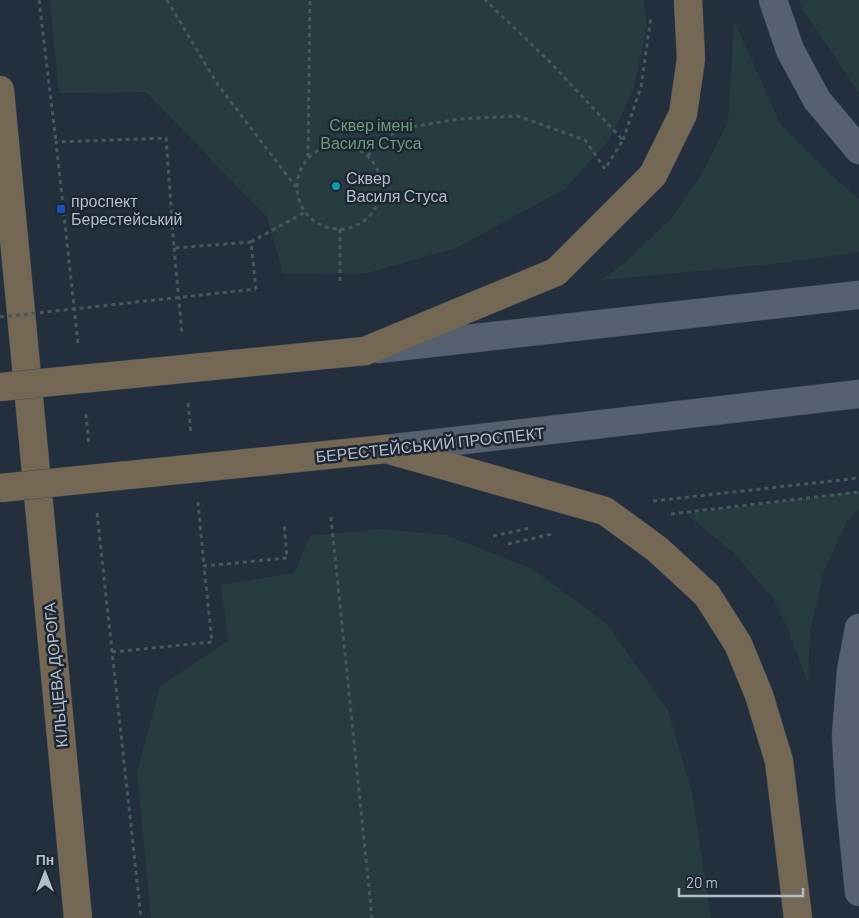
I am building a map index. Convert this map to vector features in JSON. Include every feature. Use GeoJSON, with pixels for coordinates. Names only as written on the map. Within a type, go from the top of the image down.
{"type":"FeatureCollection","features":[{"type":"Feature","properties":{"kind":"highway"},"geometry":{"type":"LineString","coordinates":[[0,387],[364,351],[556,272],[653,175],[682,114],[691,59],[688,0]]}},
{"type":"Feature","properties":{"kind":"highway","name":"КІЛЬЦЕВА ДОРОГА"},"geometry":{"type":"LineString","coordinates":[[0,90],[78,918]]}},
{"type":"Feature","properties":{"kind":"highway"},"geometry":{"type":"LineString","coordinates":[[386,449],[605,511],[657,549],[707,595],[738,644],[759,695],[779,761],[798,918]]}},
{"type":"Feature","properties":{"kind":"highway","name":"БЕРЕСТЕЙСЬКИЙ ПРОСПЕКТ"},"geometry":{"type":"LineString","coordinates":[[0,488],[386,449]]}},
{"type":"Feature","properties":{"kind":"main road"},"geometry":{"type":"LineString","coordinates":[[773,0],[790,50],[817,100],[859,150]]}},
{"type":"Feature","properties":{"kind":"main road"},"geometry":{"type":"LineString","coordinates":[[364,351],[859,295]]}},
{"type":"Feature","properties":{"kind":"main road","name":"БЕРЕСТЕЙСЬКИЙ ПРОСПЕКТ"},"geometry":{"type":"LineString","coordinates":[[386,449],[859,394]]}},
{"type":"Feature","properties":{"kind":"main road"},"geometry":{"type":"LineString","coordinates":[[859,628],[850,671],[846,736],[859,892]]}},
{"type":"Feature","properties":{"kind":"path"},"geometry":{"type":"LineString","coordinates":[[39,0],[79,352]]}},
{"type":"Feature","properties":{"kind":"path"},"geometry":{"type":"LineString","coordinates":[[167,0],[218,85],[296,188]]}},
{"type":"Feature","properties":{"kind":"path"},"geometry":{"type":"LineString","coordinates":[[308,157],[310,0]]}},
{"type":"Feature","properties":{"kind":"path"},"geometry":{"type":"LineString","coordinates":[[485,0],[546,59],[624,140]]}},
{"type":"Feature","properties":{"kind":"path"},"geometry":{"type":"LineString","coordinates":[[368,156],[381,139],[405,128],[460,119],[518,116],[585,140],[605,169],[624,140],[641,87],[651,8]]}},
{"type":"Feature","properties":{"kind":"path"},"geometry":{"type":"LineString","coordinates":[[56,142],[166,138],[182,335]]}},
{"type":"Feature","properties":{"kind":"path"},"geometry":{"type":"LineString","coordinates":[[345,144],[358,148],[377,167],[382,181],[381,195],[376,209],[366,220],[354,227],[340,229],[326,227],[315,222],[305,212],[298,200],[296,188],[298,176],[308,157],[319,149],[331,145],[345,144]]}},
{"type":"Feature","properties":{"kind":"path"},"geometry":{"type":"LineString","coordinates":[[174,248],[251,242],[305,212]]}},
{"type":"Feature","properties":{"kind":"path"},"geometry":{"type":"LineString","coordinates":[[340,229],[340,283]]}},
{"type":"Feature","properties":{"kind":"path"},"geometry":{"type":"LineString","coordinates":[[0,317],[256,289],[251,242]]}},
{"type":"Feature","properties":{"kind":"path"},"geometry":{"type":"LineString","coordinates":[[188,402],[192,441]]}},
{"type":"Feature","properties":{"kind":"path"},"geometry":{"type":"LineString","coordinates":[[86,410],[90,449]]}},
{"type":"Feature","properties":{"kind":"path"},"geometry":{"type":"LineString","coordinates":[[644,502],[859,478]]}},
{"type":"Feature","properties":{"kind":"path"},"geometry":{"type":"LineString","coordinates":[[617,520],[859,492]]}},
{"type":"Feature","properties":{"kind":"path"},"geometry":{"type":"LineString","coordinates":[[112,652],[212,642],[198,499]]}},
{"type":"Feature","properties":{"kind":"path"},"geometry":{"type":"LineString","coordinates":[[96,508],[141,918]]}},
{"type":"Feature","properties":{"kind":"path"},"geometry":{"type":"LineString","coordinates":[[331,517],[372,918]]}},
{"type":"Feature","properties":{"kind":"path"},"geometry":{"type":"LineString","coordinates":[[204,566],[287,558],[284,523]]}},
{"type":"Feature","properties":{"kind":"green space","name":"Сквер імені Василя Стуса"},"geometry":{"type":"Polygon","coordinates":[[[50,0],[644,0],[647,27],[633,91],[609,140],[565,189],[456,248],[368,273],[283,274],[267,217],[146,92],[59,93],[50,0]]]}},
{"type":"Feature","properties":{"kind":"green space"},"geometry":{"type":"Polygon","coordinates":[[[799,0],[859,0],[859,93],[801,7],[799,0]]]}},
{"type":"Feature","properties":{"kind":"green space"},"geometry":{"type":"Polygon","coordinates":[[[734,21],[781,125],[826,170],[859,199],[859,252],[773,264],[602,280],[624,263],[671,219],[700,177],[728,122],[734,21]]]}},
{"type":"Feature","properties":{"kind":"green space"},"geometry":{"type":"Polygon","coordinates":[[[859,491],[859,509],[847,521],[824,571],[810,632],[808,683],[787,627],[772,597],[732,551],[686,514],[859,491]]]}},
{"type":"Feature","properties":{"kind":"green space"},"geometry":{"type":"Polygon","coordinates":[[[381,529],[446,535],[532,569],[606,623],[668,710],[692,793],[711,918],[151,918],[137,772],[160,686],[228,641],[221,585],[294,573],[310,536],[381,529]]]}},
{"type":"Feature","properties":{"kind":"place","name":"Сквер Василя Стуса"},"geometry":{"type":"Point","coordinates":[336,186]}},
{"type":"Feature","properties":{"kind":"place","name":"проспект Берестейський"},"geometry":{"type":"Point","coordinates":[61,209]}}]}
